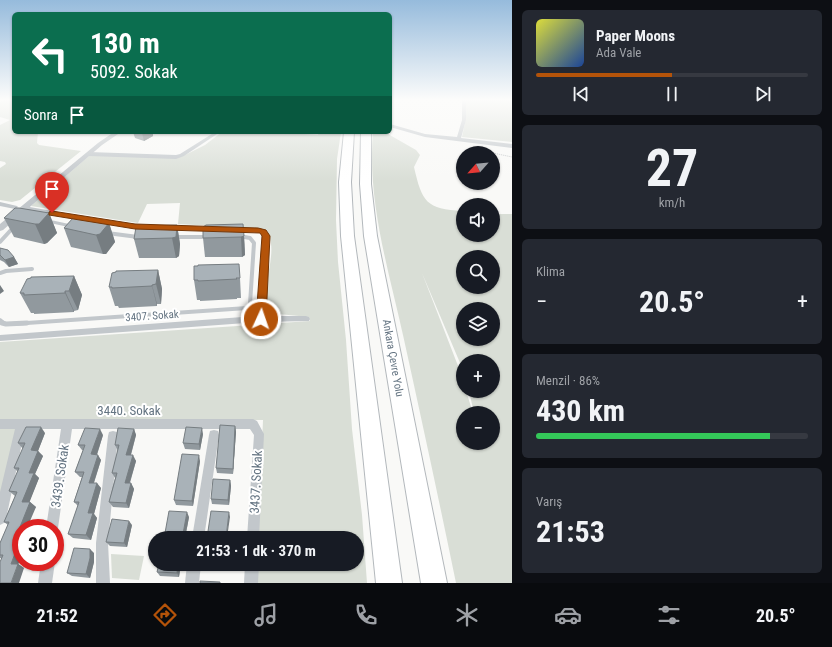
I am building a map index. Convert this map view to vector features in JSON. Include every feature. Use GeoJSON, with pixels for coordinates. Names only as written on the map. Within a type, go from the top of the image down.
{"type":"FeatureCollection","features":[{"type":"Feature","properties":{"kind":"highway"},"geometry":{"type":"LineString","coordinates":[[349,134],[346,148],[345,175],[349,242],[388,583]]}},
{"type":"Feature","properties":{"kind":"highway","name":"Ankara Çevre Yolu"},"geometry":{"type":"LineString","coordinates":[[366,134],[365,178],[373,247],[434,583]]}},
{"type":"Feature","properties":{"kind":"street"},"geometry":{"type":"LineString","coordinates":[[397,127],[425,136],[459,138],[512,146]]}},
{"type":"Feature","properties":{"kind":"street"},"geometry":{"type":"LineString","coordinates":[[459,138],[462,127]]}},
{"type":"Feature","properties":{"kind":"street"},"geometry":{"type":"LineString","coordinates":[[0,219],[106,134]]}},
{"type":"Feature","properties":{"kind":"street"},"geometry":{"type":"LineString","coordinates":[[0,228],[115,134]]}},
{"type":"Feature","properties":{"kind":"street"},"geometry":{"type":"LineString","coordinates":[[89,154],[176,157],[182,155],[215,134]]}},
{"type":"Feature","properties":{"kind":"street"},"geometry":{"type":"LineString","coordinates":[[0,204],[15,207]]}},
{"type":"Feature","properties":{"kind":"street"},"geometry":{"type":"LineString","coordinates":[[24,208],[126,226],[219,229]]}},
{"type":"Feature","properties":{"kind":"street"},"geometry":{"type":"LineString","coordinates":[[227,229],[263,232],[266,236],[261,319]]}},
{"type":"Feature","properties":{"kind":"street","name":"3407. Sokak"},"geometry":{"type":"LineString","coordinates":[[0,338],[261,319],[306,319]]}},
{"type":"Feature","properties":{"kind":"street","name":"3440. Sokak"},"geometry":{"type":"LineString","coordinates":[[0,424],[250,423],[256,427]]}},
{"type":"Feature","properties":{"kind":"street"},"geometry":{"type":"LineString","coordinates":[[0,519],[21,424]]}},
{"type":"Feature","properties":{"kind":"street","name":"3439. Sokak"},"geometry":{"type":"LineString","coordinates":[[53,519],[67,424]]}},
{"type":"Feature","properties":{"kind":"street","name":"3437. Sokak"},"geometry":{"type":"LineString","coordinates":[[254,531],[259,434],[256,427]]}},
{"type":"Feature","properties":{"kind":"street"},"geometry":{"type":"LineString","coordinates":[[199,531],[214,435]]}},
{"type":"Feature","properties":{"kind":"street"},"geometry":{"type":"LineString","coordinates":[[103,583],[102,543],[113,436]]}},
{"type":"Feature","properties":{"kind":"street"},"geometry":{"type":"LineString","coordinates":[[45,583],[47,571]]}},
{"type":"Feature","properties":{"kind":"street"},"geometry":{"type":"LineString","coordinates":[[192,583],[193,571]]}},
{"type":"Feature","properties":{"kind":"street"},"geometry":{"type":"LineString","coordinates":[[251,583],[252,571]]}},
{"type":"Feature","properties":{"kind":"lane"},"geometry":{"type":"LineString","coordinates":[[41,220],[76,227]]}},
{"type":"Feature","properties":{"kind":"lane"},"geometry":{"type":"LineString","coordinates":[[0,242],[18,223]]}},
{"type":"Feature","properties":{"kind":"lane"},"geometry":{"type":"LineString","coordinates":[[104,233],[146,237]]}},
{"type":"Feature","properties":{"kind":"lane"},"geometry":{"type":"LineString","coordinates":[[168,237],[215,236]]}},
{"type":"Feature","properties":{"kind":"lane"},"geometry":{"type":"LineString","coordinates":[[0,320],[2,323],[6,324],[247,308],[250,304],[254,243],[250,238],[230,236]]}},
{"type":"Feature","properties":{"kind":"lane"},"geometry":{"type":"LineString","coordinates":[[0,274],[6,271],[32,269]]}},
{"type":"Feature","properties":{"kind":"path"},"geometry":{"type":"LineString","coordinates":[[500,154],[512,157]]}},
{"type":"Feature","properties":{"kind":"shaded area"},"geometry":{"type":"Polygon","coordinates":[[[0,127],[12,127],[12,134],[38,134],[37,143],[39,145],[81,151],[20,200],[12,202],[0,200],[0,168],[6,164],[5,162],[0,161],[0,127]]]}},
{"type":"Feature","properties":{"kind":"shaded area"},"geometry":{"type":"Polygon","coordinates":[[[464,127],[512,127],[512,142],[462,137],[464,127]]]}},
{"type":"Feature","properties":{"kind":"shaded area"},"geometry":{"type":"Polygon","coordinates":[[[219,134],[341,134],[337,159],[336,220],[338,262],[346,340],[352,429],[363,531],[258,531],[263,420],[0,421],[0,342],[310,321],[309,317],[268,313],[267,288],[271,256],[271,241],[264,229],[178,224],[180,203],[147,204],[138,223],[31,206],[89,156],[183,156],[205,145],[219,134]]]}},
{"type":"Feature","properties":{"kind":"shaded area"},"geometry":{"type":"Polygon","coordinates":[[[373,134],[388,134],[416,150],[420,155],[414,167],[423,196],[433,205],[456,210],[456,242],[500,242],[500,214],[512,214],[512,583],[456,583],[403,335],[385,259],[373,183],[373,134]]]}},
{"type":"Feature","properties":{"kind":"shaded area"},"geometry":{"type":"Polygon","coordinates":[[[0,429],[17,429],[0,502],[0,429]]]}},
{"type":"Feature","properties":{"kind":"shaded area"},"geometry":{"type":"Polygon","coordinates":[[[364,542],[367,583],[256,583],[257,571],[364,571],[364,542]]]}},
{"type":"Feature","properties":{"kind":"shaded area"},"geometry":{"type":"Polygon","coordinates":[[[111,554],[144,556],[139,580],[112,578],[111,554]]]}},
{"type":"Feature","properties":{"kind":"building"},"geometry":{"type":"Polygon","coordinates":[[[15,208],[49,213],[39,224],[4,218],[15,208]]]}},
{"type":"Feature","properties":{"kind":"building"},"geometry":{"type":"Polygon","coordinates":[[[77,217],[109,223],[100,234],[96,235],[64,228],[73,218],[77,217]]]}},
{"type":"Feature","properties":{"kind":"building"},"geometry":{"type":"Polygon","coordinates":[[[243,224],[244,236],[203,238],[203,227],[206,225],[243,224]]]}},
{"type":"Feature","properties":{"kind":"building"},"geometry":{"type":"Polygon","coordinates":[[[177,225],[176,237],[134,239],[136,227],[177,225]]]}},
{"type":"Feature","properties":{"kind":"building"},"geometry":{"type":"Polygon","coordinates":[[[0,248],[8,250],[14,257],[5,260],[0,255],[0,248]]]}},
{"type":"Feature","properties":{"kind":"building"},"geometry":{"type":"Polygon","coordinates":[[[239,264],[240,278],[194,280],[194,266],[239,264]]]}},
{"type":"Feature","properties":{"kind":"building"},"geometry":{"type":"Polygon","coordinates":[[[158,270],[156,284],[152,286],[109,287],[112,273],[116,271],[158,270]]]}},
{"type":"Feature","properties":{"kind":"building"},"geometry":{"type":"Polygon","coordinates":[[[74,276],[69,291],[65,291],[65,293],[24,295],[24,293],[20,293],[27,279],[31,277],[74,276]]]}},
{"type":"Feature","properties":{"kind":"building"},"geometry":{"type":"Polygon","coordinates":[[[220,425],[235,426],[233,469],[216,468],[220,425]]]}},
{"type":"Feature","properties":{"kind":"building"},"geometry":{"type":"Polygon","coordinates":[[[26,427],[41,427],[31,450],[38,451],[29,473],[34,473],[22,502],[30,502],[23,519],[12,519],[11,564],[12,571],[15,571],[11,583],[0,583],[0,562],[3,555],[0,555],[0,543],[9,522],[4,522],[17,492],[9,491],[19,468],[14,468],[25,443],[18,443],[26,427]]]}},
{"type":"Feature","properties":{"kind":"building"},"geometry":{"type":"Polygon","coordinates":[[[186,427],[202,428],[199,444],[183,443],[186,427]]]}},
{"type":"Feature","properties":{"kind":"building"},"geometry":{"type":"Polygon","coordinates":[[[85,428],[100,429],[91,454],[98,455],[89,483],[97,483],[88,513],[93,513],[86,535],[68,534],[79,502],[74,502],[84,472],[75,472],[85,445],[78,445],[85,428]]]}},
{"type":"Feature","properties":{"kind":"building"},"geometry":{"type":"Polygon","coordinates":[[[118,428],[134,429],[126,455],[133,455],[125,483],[131,483],[126,503],[109,502],[117,473],[112,473],[119,445],[115,445],[118,428]]]}},
{"type":"Feature","properties":{"kind":"building"},"geometry":{"type":"Polygon","coordinates":[[[182,454],[199,455],[192,501],[174,500],[182,454]]]}},
{"type":"Feature","properties":{"kind":"building"},"geometry":{"type":"Polygon","coordinates":[[[213,479],[230,480],[228,500],[211,499],[213,479]]]}},
{"type":"Feature","properties":{"kind":"building"},"geometry":{"type":"Polygon","coordinates":[[[169,511],[187,512],[184,531],[165,531],[169,511]]]}},
{"type":"Feature","properties":{"kind":"building"},"geometry":{"type":"Polygon","coordinates":[[[211,511],[229,512],[227,531],[208,531],[211,511]]]}},
{"type":"Feature","properties":{"kind":"building"},"geometry":{"type":"Polygon","coordinates":[[[112,519],[129,521],[124,543],[106,542],[112,519]]]}},
{"type":"Feature","properties":{"kind":"building"},"geometry":{"type":"Polygon","coordinates":[[[74,548],[90,549],[90,558],[86,574],[67,573],[74,548]]]}},
{"type":"Feature","properties":{"kind":"building"},"geometry":{"type":"Polygon","coordinates":[[[157,571],[177,571],[177,573],[157,571]]]}},
{"type":"Feature","properties":{"kind":"building"},"geometry":{"type":"Polygon","coordinates":[[[200,581],[220,582],[220,583],[200,583],[200,581]]]}},
{"type":"Feature","properties":{"kind":"route"},"geometry":{"type":"LineString","coordinates":[[52,213],[135,227],[261,230],[266,236],[261,319]]}}]}
